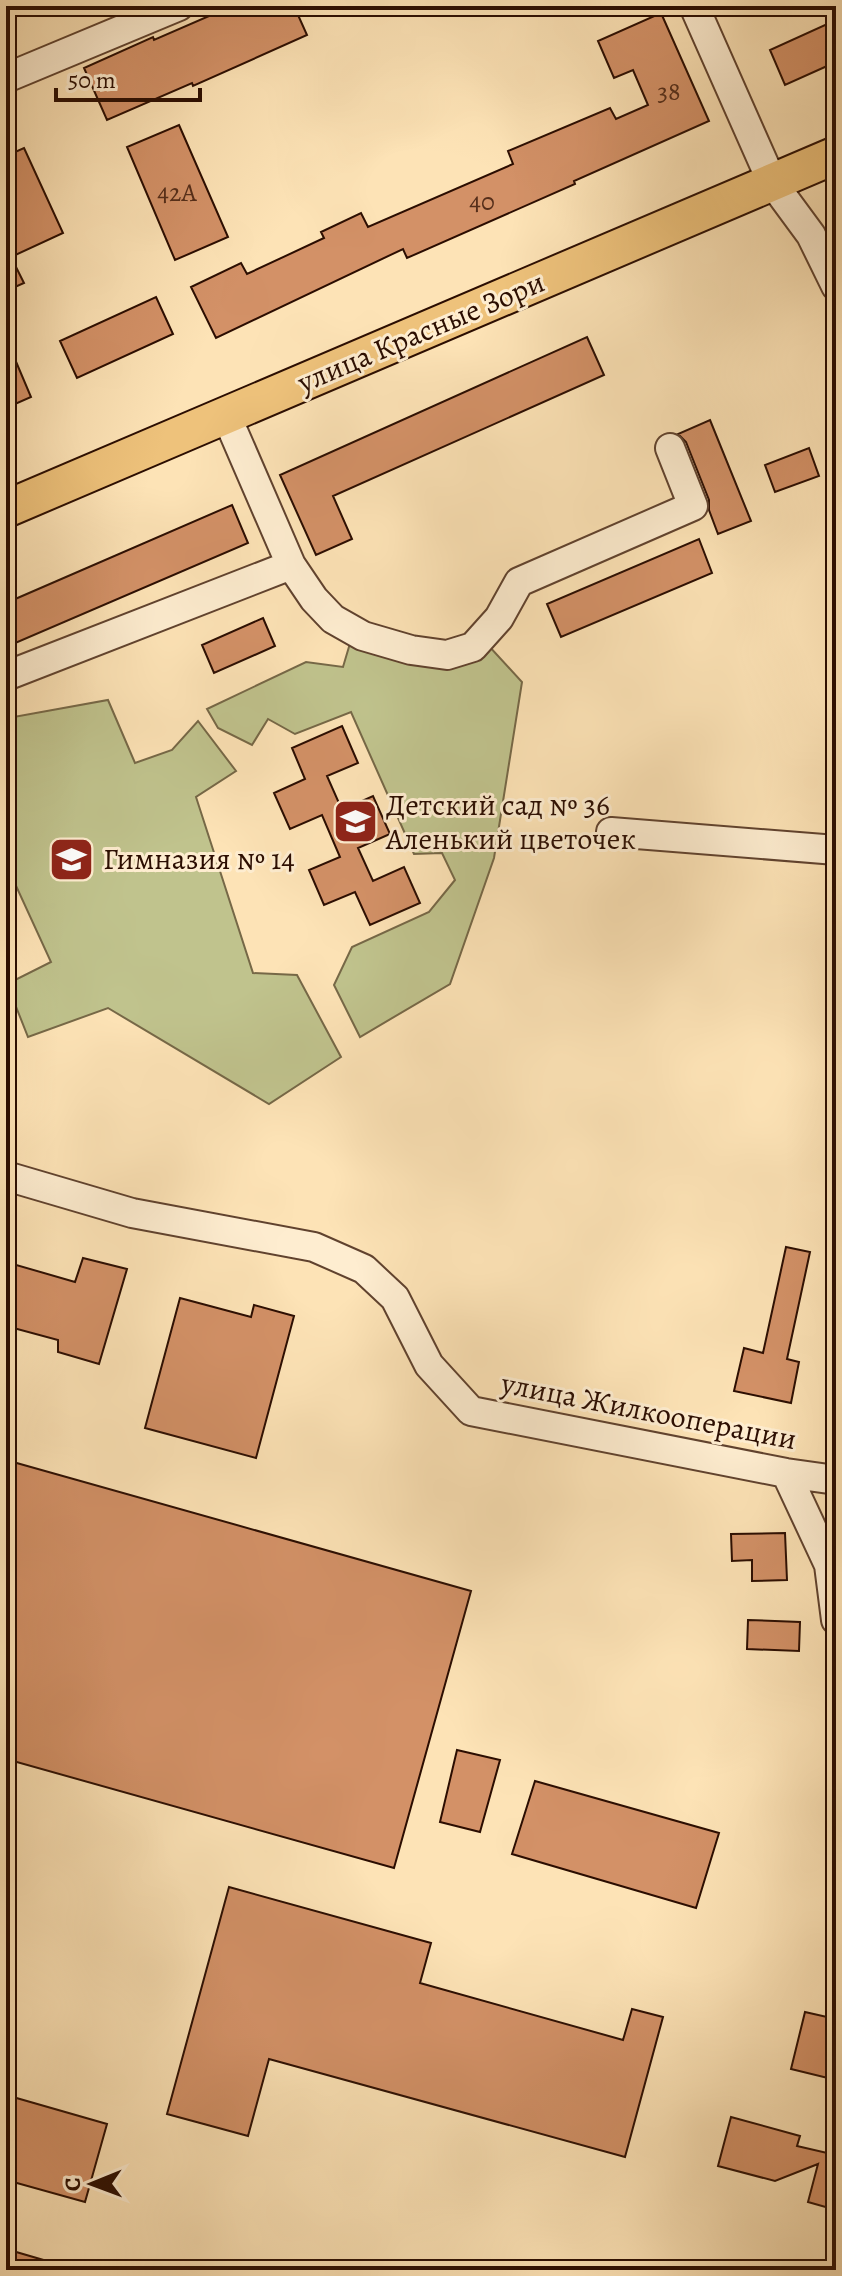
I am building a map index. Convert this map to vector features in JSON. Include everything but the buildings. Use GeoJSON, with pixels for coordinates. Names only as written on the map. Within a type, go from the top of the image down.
{"type":"FeatureCollection","features":[{"type":"Feature","properties":{"kind":"main road","name":"улица Красные Зори"},"geometry":{"type":"LineString","coordinates":[[6,509],[836,155]]}},
{"type":"Feature","properties":{"kind":"street"},"geometry":{"type":"LineString","coordinates":[[6,78],[179,6]]}},
{"type":"Feature","properties":{"kind":"street"},"geometry":{"type":"LineString","coordinates":[[694,6],[772,182],[811,235],[836,286]]}},
{"type":"Feature","properties":{"kind":"street"},"geometry":{"type":"LineString","coordinates":[[226,415],[291,565],[314,599],[333,619],[363,636],[411,650],[447,655],[473,647],[499,618],[519,582],[693,506],[670,448]]}},
{"type":"Feature","properties":{"kind":"street"},"geometry":{"type":"LineString","coordinates":[[6,676],[291,565]]}},
{"type":"Feature","properties":{"kind":"street"},"geometry":{"type":"LineString","coordinates":[[611,832],[836,850]]}},
{"type":"Feature","properties":{"kind":"street","name":"улица Жилкооперации"},"geometry":{"type":"LineString","coordinates":[[6,1176],[132,1213],[314,1247],[364,1269],[395,1298],[429,1365],[471,1411],[786,1473],[836,1480]]}},
{"type":"Feature","properties":{"kind":"street"},"geometry":{"type":"LineString","coordinates":[[786,1473],[829,1565],[836,1620]]}},
{"type":"Feature","properties":{"kind":"green space"},"geometry":{"type":"Polygon","coordinates":[[[351,640],[488,645],[522,682],[494,858],[450,984],[360,1037],[334,985],[352,947],[429,912],[455,880],[442,853],[414,854],[351,712],[295,734],[268,719],[252,745],[218,728],[207,709],[306,662],[343,667],[351,640]]]}},
{"type":"Feature","properties":{"kind":"green space"},"geometry":{"type":"Polygon","coordinates":[[[108,700],[135,763],[172,750],[198,721],[236,771],[196,797],[253,973],[297,975],[341,1057],[269,1104],[108,1008],[28,1037],[7,984],[51,962],[6,864],[6,711],[14,717],[108,700]]]}},
{"type":"Feature","properties":{"kind":"place","name":"Детский сад № 36 Аленький цветочек"},"geometry":{"type":"Point","coordinates":[355,822]}},
{"type":"Feature","properties":{"kind":"place","name":"Гимназия № 14"},"geometry":{"type":"Point","coordinates":[72,859]}}]}
